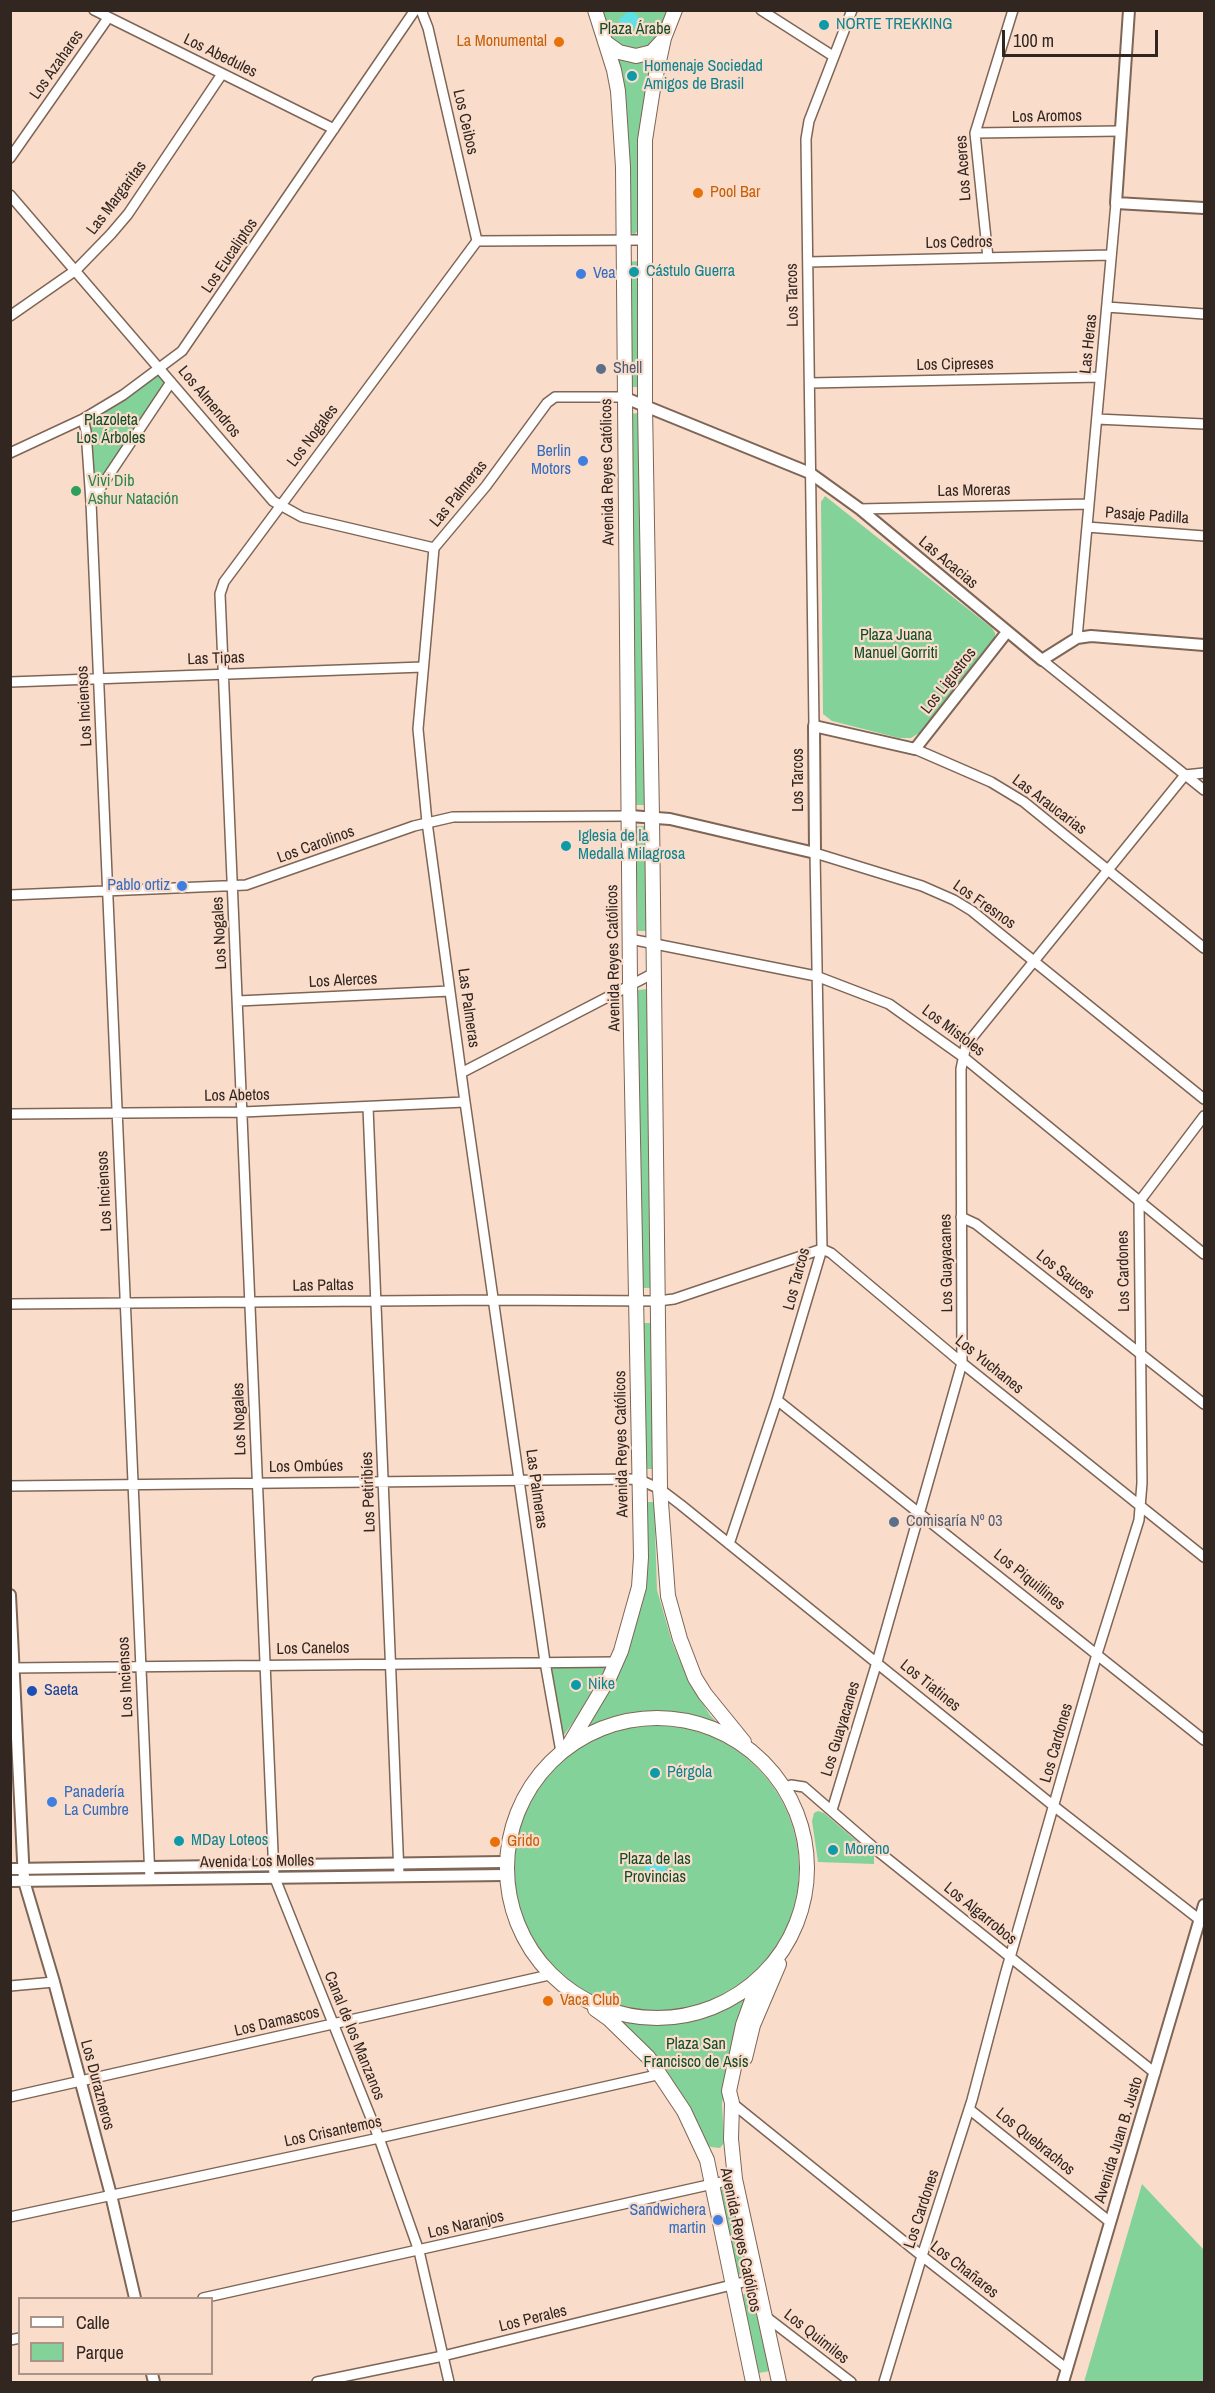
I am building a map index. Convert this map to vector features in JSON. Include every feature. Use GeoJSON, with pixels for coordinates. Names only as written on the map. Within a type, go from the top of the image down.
{"type":"FeatureCollection","features":[{"type":"Feature","properties":{"kind":"main road","name":"Avenida Reyes Católicos"},"geometry":{"type":"LineString","coordinates":[[564,1750],[616,1662],[635,1602],[639,1581],[623,397],[624,241],[620,117],[614,70],[595,10]]}},
{"type":"Feature","properties":{"kind":"main road"},"geometry":{"type":"LineString","coordinates":[[675,10],[664,38],[646,130],[645,406],[660,1489],[668,1596],[680,1639],[695,1678],[744,1742]]}},
{"type":"Feature","properties":{"kind":"main road"},"geometry":{"type":"LineString","coordinates":[[605,42],[619,52],[636,56],[652,52],[664,38]]}},
{"type":"Feature","properties":{"kind":"main road"},"geometry":{"type":"LineString","coordinates":[[505,1869],[510,1831],[530,1789],[564,1750],[583,1737],[613,1725],[672,1720],[706,1727],[744,1742]]}},
{"type":"Feature","properties":{"kind":"main road","name":"Avenida Reyes Católicos"},"geometry":{"type":"LineString","coordinates":[[732,2103],[737,2093],[753,2025],[801,1917],[808,1888],[804,1845],[794,1807],[774,1771],[744,1742]]}},
{"type":"Feature","properties":{"kind":"main road","name":"Avenida Reyes Católicos"},"geometry":{"type":"LineString","coordinates":[[505,1869],[511,1909],[527,1946],[549,1975],[632,2040],[661,2074],[684,2111],[707,2160],[753,2382]]}},
{"type":"Feature","properties":{"kind":"main road"},"geometry":{"type":"LineString","coordinates":[[587,2003],[643,2018],[673,2017],[694,2013],[721,2002],[760,1978],[784,1954]]}},
{"type":"Feature","properties":{"kind":"main road","name":"Avenida Reyes Católicos"},"geometry":{"type":"LineString","coordinates":[[760,1978],[743,2025],[729,2091],[732,2103],[731,2139],[735,2179],[777,2382]]}},
{"type":"Feature","properties":{"kind":"street","name":"Los Abedules"},"geometry":{"type":"LineString","coordinates":[[94,10],[334,129]]}},
{"type":"Feature","properties":{"kind":"street","name":"Los Eucaliptos"},"geometry":{"type":"LineString","coordinates":[[10,453],[83,419],[182,351],[415,10]]}},
{"type":"Feature","properties":{"kind":"street","name":"Los Ceibos"},"geometry":{"type":"LineString","coordinates":[[420,10],[429,28],[477,241]]}},
{"type":"Feature","properties":{"kind":"street"},"geometry":{"type":"LineString","coordinates":[[760,10],[833,56]]}},
{"type":"Feature","properties":{"kind":"street","name":"Los Tarcos"},"geometry":{"type":"LineString","coordinates":[[729,1544],[777,1400],[822,1250],[816,976],[806,139],[808,121],[852,10]]}},
{"type":"Feature","properties":{"kind":"street","name":"Los Aceres"},"geometry":{"type":"LineString","coordinates":[[988,258],[975,133],[1013,10]]}},
{"type":"Feature","properties":{"kind":"street","name":"Las Heras"},"geometry":{"type":"LineString","coordinates":[[1077,638],[1116,203],[1129,10]]}},
{"type":"Feature","properties":{"kind":"street","name":"Los Azahares"},"geometry":{"type":"LineString","coordinates":[[10,158],[108,18]]}},
{"type":"Feature","properties":{"kind":"street","name":"Las Margaritas"},"geometry":{"type":"LineString","coordinates":[[10,316],[76,270],[111,234],[128,214],[222,74]]}},
{"type":"Feature","properties":{"kind":"street","name":"Los Aromos"},"geometry":{"type":"LineString","coordinates":[[975,133],[1120,131]]}},
{"type":"Feature","properties":{"kind":"street","name":"Los Almendros"},"geometry":{"type":"LineString","coordinates":[[10,195],[279,506],[302,517],[434,548]]}},
{"type":"Feature","properties":{"kind":"street"},"geometry":{"type":"LineString","coordinates":[[1116,203],[1204,208]]}},
{"type":"Feature","properties":{"kind":"street"},"geometry":{"type":"LineString","coordinates":[[477,241],[645,240]]}},
{"type":"Feature","properties":{"kind":"street","name":"Los Nogales"},"geometry":{"type":"LineString","coordinates":[[273,1871],[221,589],[279,506],[477,241]]}},
{"type":"Feature","properties":{"kind":"street","name":"Los Cedros"},"geometry":{"type":"LineString","coordinates":[[808,262],[1111,255]]}},
{"type":"Feature","properties":{"kind":"street"},"geometry":{"type":"LineString","coordinates":[[1107,307],[1204,314]]}},
{"type":"Feature","properties":{"kind":"street","name":"Los Cipreses"},"geometry":{"type":"LineString","coordinates":[[810,382],[1100,377]]}},
{"type":"Feature","properties":{"kind":"street"},"geometry":{"type":"LineString","coordinates":[[91,502],[171,382]]}},
{"type":"Feature","properties":{"kind":"street","name":"Las Palmeras"},"geometry":{"type":"LineString","coordinates":[[564,1750],[545,1662],[461,1073],[418,739],[434,548],[486,486],[547,403],[555,397],[623,397],[645,406]]}},
{"type":"Feature","properties":{"kind":"street","name":"Las Acacias"},"geometry":{"type":"LineString","coordinates":[[645,406],[810,474],[860,509],[1007,632],[1204,790]]}},
{"type":"Feature","properties":{"kind":"street","name":"Los Inciensos"},"geometry":{"type":"LineString","coordinates":[[83,419],[86,431],[91,502],[150,1879]]}},
{"type":"Feature","properties":{"kind":"street"},"geometry":{"type":"LineString","coordinates":[[1097,419],[1204,424]]}},
{"type":"Feature","properties":{"kind":"street","name":"Las Moreras"},"geometry":{"type":"LineString","coordinates":[[860,509],[1089,504]]}},
{"type":"Feature","properties":{"kind":"street","name":"Pasaje Padilla"},"geometry":{"type":"LineString","coordinates":[[1087,527],[1204,536]]}},
{"type":"Feature","properties":{"kind":"street","name":"Los Ligustros"},"geometry":{"type":"LineString","coordinates":[[915,749],[1007,632]]}},
{"type":"Feature","properties":{"kind":"street"},"geometry":{"type":"LineString","coordinates":[[1042,660],[1077,638],[1091,636],[1204,645]]}},
{"type":"Feature","properties":{"kind":"street","name":"Las Tipas"},"geometry":{"type":"LineString","coordinates":[[10,682],[98,677],[423,667]]}},
{"type":"Feature","properties":{"kind":"street","name":"Las Araucarias"},"geometry":{"type":"LineString","coordinates":[[814,726],[915,749],[966,770],[1008,791],[1204,948]]}},
{"type":"Feature","properties":{"kind":"street"},"geometry":{"type":"LineString","coordinates":[[962,1056],[966,1045],[1185,775],[1204,773]]}},
{"type":"Feature","properties":{"kind":"street","name":"Los Carolinos"},"geometry":{"type":"LineString","coordinates":[[10,895],[232,887],[270,878],[427,822],[470,816],[630,816]]}},
{"type":"Feature","properties":{"kind":"street","name":"Los Fresnos"},"geometry":{"type":"LineString","coordinates":[[630,816],[670,819],[815,853],[939,892],[972,911],[1204,1099]]}},
{"type":"Feature","properties":{"kind":"street","name":"Los Mistoles"},"geometry":{"type":"LineString","coordinates":[[630,939],[816,976],[889,1004],[962,1056],[1204,1254]]}},
{"type":"Feature","properties":{"kind":"street"},"geometry":{"type":"LineString","coordinates":[[461,1073],[630,983],[654,973]]}},
{"type":"Feature","properties":{"kind":"street","name":"Los Alerces"},"geometry":{"type":"LineString","coordinates":[[238,1001],[450,991]]}},
{"type":"Feature","properties":{"kind":"street","name":"Los Guayacanes"},"geometry":{"type":"LineString","coordinates":[[832,1810],[877,1662],[962,1363],[962,1056]]}},
{"type":"Feature","properties":{"kind":"street","name":"Los Abetos"},"geometry":{"type":"LineString","coordinates":[[10,1114],[243,1112],[465,1102]]}},
{"type":"Feature","properties":{"kind":"street","name":"Los Petiribíes"},"geometry":{"type":"LineString","coordinates":[[368,1107],[399,1875]]}},
{"type":"Feature","properties":{"kind":"street"},"geometry":{"type":"LineString","coordinates":[[1139,1202],[1204,1116]]}},
{"type":"Feature","properties":{"kind":"street","name":"Los Cardones"},"geometry":{"type":"LineString","coordinates":[[884,2382],[969,2109],[1097,1654],[1139,1520],[1141,1506],[1139,1202]]}},
{"type":"Feature","properties":{"kind":"street","name":"Los Sauces"},"geometry":{"type":"LineString","coordinates":[[962,1217],[976,1224],[1204,1404]]}},
{"type":"Feature","properties":{"kind":"street"},"geometry":{"type":"LineString","coordinates":[[637,1301],[674,1299],[822,1250]]}},
{"type":"Feature","properties":{"kind":"street","name":"Los Yuchanes"},"geometry":{"type":"LineString","coordinates":[[822,1250],[831,1253],[962,1363],[1204,1557]]}},
{"type":"Feature","properties":{"kind":"street","name":"Las Paltas"},"geometry":{"type":"LineString","coordinates":[[10,1304],[376,1300],[637,1301]]}},
{"type":"Feature","properties":{"kind":"street","name":"Los Piquillines"},"geometry":{"type":"LineString","coordinates":[[777,1400],[919,1510],[1204,1740]]}},
{"type":"Feature","properties":{"kind":"street","name":"Los Ombúes"},"geometry":{"type":"LineString","coordinates":[[10,1486],[384,1480],[638,1479]]}},
{"type":"Feature","properties":{"kind":"street","name":"Los Tiatines"},"geometry":{"type":"LineString","coordinates":[[638,1479],[660,1489],[1200,1920]]}},
{"type":"Feature","properties":{"kind":"street","name":"Los Durazneros"},"geometry":{"type":"LineString","coordinates":[[10,1594],[24,1881],[54,1982],[111,2195],[135,2297]]}},
{"type":"Feature","properties":{"kind":"street","name":"Los Canelos"},"geometry":{"type":"LineString","coordinates":[[12,1668],[616,1662]]}},
{"type":"Feature","properties":{"kind":"street","name":"Los Algarrobos"},"geometry":{"type":"LineString","coordinates":[[785,1788],[791,1785],[804,1787],[879,1852],[1155,2073]]}},
{"type":"Feature","properties":{"kind":"street","name":"Avenida Los Molles"},"geometry":{"type":"LineString","coordinates":[[10,1881],[150,1879],[399,1864],[505,1869]]}},
{"type":"Feature","properties":{"kind":"street","name":"Avenida Los Molles"},"geometry":{"type":"LineString","coordinates":[[10,1869],[149,1867],[399,1875],[505,1869]]}},
{"type":"Feature","properties":{"kind":"street","name":"Canal de los Manzanos"},"geometry":{"type":"LineString","coordinates":[[273,1871],[379,2138],[419,2251],[450,2382]]}},
{"type":"Feature","properties":{"kind":"street","name":"Avenida Juan B. Justo"},"geometry":{"type":"LineString","coordinates":[[1063,2382],[1204,1905]]}},
{"type":"Feature","properties":{"kind":"street","name":"Los Damascos"},"geometry":{"type":"LineString","coordinates":[[10,2097],[549,1975]]}},
{"type":"Feature","properties":{"kind":"street"},"geometry":{"type":"LineString","coordinates":[[10,1986],[54,1982]]}},
{"type":"Feature","properties":{"kind":"street","name":"Los Crisantemos"},"geometry":{"type":"LineString","coordinates":[[10,2217],[379,2138],[661,2074]]}},
{"type":"Feature","properties":{"kind":"street","name":"Los Chañares"},"geometry":{"type":"LineString","coordinates":[[732,2103],[1067,2369]]}},
{"type":"Feature","properties":{"kind":"street","name":"Los Quebrachos"},"geometry":{"type":"LineString","coordinates":[[969,2109],[1110,2222]]}},
{"type":"Feature","properties":{"kind":"street","name":"Los Naranjos"},"geometry":{"type":"LineString","coordinates":[[207,2297],[735,2179]]}},
{"type":"Feature","properties":{"kind":"street","name":"Los Perales"},"geometry":{"type":"LineString","coordinates":[[317,2382],[443,2356],[756,2279]]}},
{"type":"Feature","properties":{"kind":"street","name":"Los Quimiles"},"geometry":{"type":"LineString","coordinates":[[763,2315],[851,2382]]}},
{"type":"Feature","properties":{"kind":"green space","name":"Plaza Árabe"},"geometry":{"type":"Polygon","coordinates":[[[600,11],[671,11],[660,37],[652,45],[631,49],[625,48],[610,38],[600,11]]]}},
{"type":"Feature","properties":{"kind":"green space"},"geometry":{"type":"Polygon","coordinates":[[[612,54],[630,62],[640,62],[654,55],[642,110],[639,229],[635,234],[627,233],[612,54]]]}},
{"type":"Feature","properties":{"kind":"green space"},"geometry":{"type":"Polygon","coordinates":[[[641,261],[642,387],[626,387],[625,262],[641,261]]]}},
{"type":"Feature","properties":{"kind":"green space","name":"Plazoleta Los Árboles"},"geometry":{"type":"Polygon","coordinates":[[[160,368],[171,382],[91,502],[83,419],[160,368]]]}},
{"type":"Feature","properties":{"kind":"green space"},"geometry":{"type":"Polygon","coordinates":[[[640,413],[648,805],[636,805],[627,414],[640,413]]]}},
{"type":"Feature","properties":{"kind":"green space","name":"Plaza Juana Manuel Gorriti"},"geometry":{"type":"Polygon","coordinates":[[[825,496],[992,628],[995,633],[995,639],[919,733],[911,738],[899,738],[832,721],[823,714],[821,502],[825,496]]]}},
{"type":"Feature","properties":{"kind":"green space"},"geometry":{"type":"Polygon","coordinates":[[[636,826],[647,826],[649,931],[638,931],[636,826]]]}},
{"type":"Feature","properties":{"kind":"green space"},"geometry":{"type":"Polygon","coordinates":[[[648,989],[654,1288],[642,1288],[637,990],[648,989]]]}},
{"type":"Feature","properties":{"kind":"green space"},"geometry":{"type":"Polygon","coordinates":[[[642,1323],[653,1323],[655,1469],[645,1469],[642,1323]]]}},
{"type":"Feature","properties":{"kind":"green space"},"geometry":{"type":"Polygon","coordinates":[[[645,1502],[654,1502],[657,1590],[672,1642],[690,1684],[710,1715],[721,1727],[664,1715],[645,1715],[609,1722],[580,1735],[644,1591],[647,1570],[645,1502]]]}},
{"type":"Feature","properties":{"kind":"green space"},"geometry":{"type":"Polygon","coordinates":[[[554,1666],[603,1666],[606,1669],[587,1703],[564,1735],[561,1734],[551,1669],[554,1666]]]}},
{"type":"Feature","properties":{"kind":"green space","name":"Plaza de las Provincias"},"geometry":{"type":"Polygon","coordinates":[[[641,1725],[669,1725],[697,1731],[723,1742],[747,1757],[767,1777],[782,1801],[793,1827],[799,1855],[797,1897],[782,1937],[767,1961],[747,1981],[723,1996],[697,2007],[669,2013],[641,2013],[613,2007],[587,1996],[563,1981],[543,1961],[528,1937],[517,1911],[511,1883],[511,1855],[517,1827],[528,1801],[543,1777],[563,1757],[587,1742],[613,1731],[641,1725]]]}},
{"type":"Feature","properties":{"kind":"green space"},"geometry":{"type":"Polygon","coordinates":[[[818,1811],[824,1813],[874,1856],[874,1864],[818,1862],[812,1821],[814,1813],[818,1811]]]}},
{"type":"Feature","properties":{"kind":"green space"},"geometry":{"type":"Polygon","coordinates":[[[383,1868],[383,1871],[291,1872],[291,1870],[383,1868]]]}},
{"type":"Feature","properties":{"kind":"green space","name":"Plaza San Francisco de Asís"},"geometry":{"type":"Polygon","coordinates":[[[748,1990],[722,2103],[724,2143],[720,2148],[711,2147],[705,2144],[650,2052],[635,2034],[613,2015],[651,2023],[684,2020],[714,2010],[748,1990]]]}},
{"type":"Feature","properties":{"kind":"green space"},"geometry":{"type":"Polygon","coordinates":[[[1142,2184],[1204,2250],[1204,2382],[1084,2382],[1142,2184]]]}},
{"type":"Feature","properties":{"kind":"green space"},"geometry":{"type":"Polygon","coordinates":[[[730,2188],[748,2273],[737,2275],[719,2190],[730,2188]]]}},
{"type":"Feature","properties":{"kind":"green space"},"geometry":{"type":"Polygon","coordinates":[[[751,2293],[770,2371],[759,2373],[740,2295],[751,2293]]]}},
{"type":"Feature","properties":{"kind":"water"},"geometry":{"type":"Polygon","coordinates":[[[632,10],[642,21],[630,32],[618,20],[632,10]]]}},
{"type":"Feature","properties":{"kind":"water"},"geometry":{"type":"Polygon","coordinates":[[[655,1854],[661,1862],[670,1862],[665,1869],[670,1877],[661,1877],[656,1885],[651,1877],[642,1877],[646,1870],[642,1862],[651,1862],[655,1854]]]}},
{"type":"Feature","properties":{"kind":"place","name":"NORTE TREKKING"},"geometry":{"type":"Point","coordinates":[824,25]}},
{"type":"Feature","properties":{"kind":"place","name":"La Monumental"},"geometry":{"type":"Point","coordinates":[559,42]}},
{"type":"Feature","properties":{"kind":"place","name":"Homenaje Sociedad Amigos de Brasil"},"geometry":{"type":"Point","coordinates":[632,76]}},
{"type":"Feature","properties":{"kind":"place","name":"Pool Bar"},"geometry":{"type":"Point","coordinates":[698,193]}},
{"type":"Feature","properties":{"kind":"place","name":"Cástulo Guerra"},"geometry":{"type":"Point","coordinates":[634,272]}},
{"type":"Feature","properties":{"kind":"place","name":"Vea"},"geometry":{"type":"Point","coordinates":[581,274]}},
{"type":"Feature","properties":{"kind":"place","name":"Shell"},"geometry":{"type":"Point","coordinates":[601,369]}},
{"type":"Feature","properties":{"kind":"place","name":"Berlin Motors"},"geometry":{"type":"Point","coordinates":[583,461]}},
{"type":"Feature","properties":{"kind":"place","name":"Vivi Dib Ashur Natación"},"geometry":{"type":"Point","coordinates":[76,491]}},
{"type":"Feature","properties":{"kind":"place","name":"Iglesia de la Medalla Milagrosa"},"geometry":{"type":"Point","coordinates":[566,846]}},
{"type":"Feature","properties":{"kind":"place","name":"Pablo ortiz"},"geometry":{"type":"Point","coordinates":[182,886]}},
{"type":"Feature","properties":{"kind":"place","name":"Comisaría Nº 03"},"geometry":{"type":"Point","coordinates":[894,1522]}},
{"type":"Feature","properties":{"kind":"place","name":"Nike"},"geometry":{"type":"Point","coordinates":[576,1685]}},
{"type":"Feature","properties":{"kind":"place","name":"Saeta"},"geometry":{"type":"Point","coordinates":[32,1691]}},
{"type":"Feature","properties":{"kind":"place","name":"Pérgola"},"geometry":{"type":"Point","coordinates":[655,1773]}},
{"type":"Feature","properties":{"kind":"place","name":"Panadería La Cumbre"},"geometry":{"type":"Point","coordinates":[52,1802]}},
{"type":"Feature","properties":{"kind":"place","name":"MDay Loteos"},"geometry":{"type":"Point","coordinates":[179,1841]}},
{"type":"Feature","properties":{"kind":"place","name":"Grido"},"geometry":{"type":"Point","coordinates":[495,1842]}},
{"type":"Feature","properties":{"kind":"place","name":"Moreno"},"geometry":{"type":"Point","coordinates":[833,1850]}},
{"type":"Feature","properties":{"kind":"place","name":"Vaca Club"},"geometry":{"type":"Point","coordinates":[548,2001]}},
{"type":"Feature","properties":{"kind":"place","name":"Sandwichera martin"},"geometry":{"type":"Point","coordinates":[718,2220]}}]}
